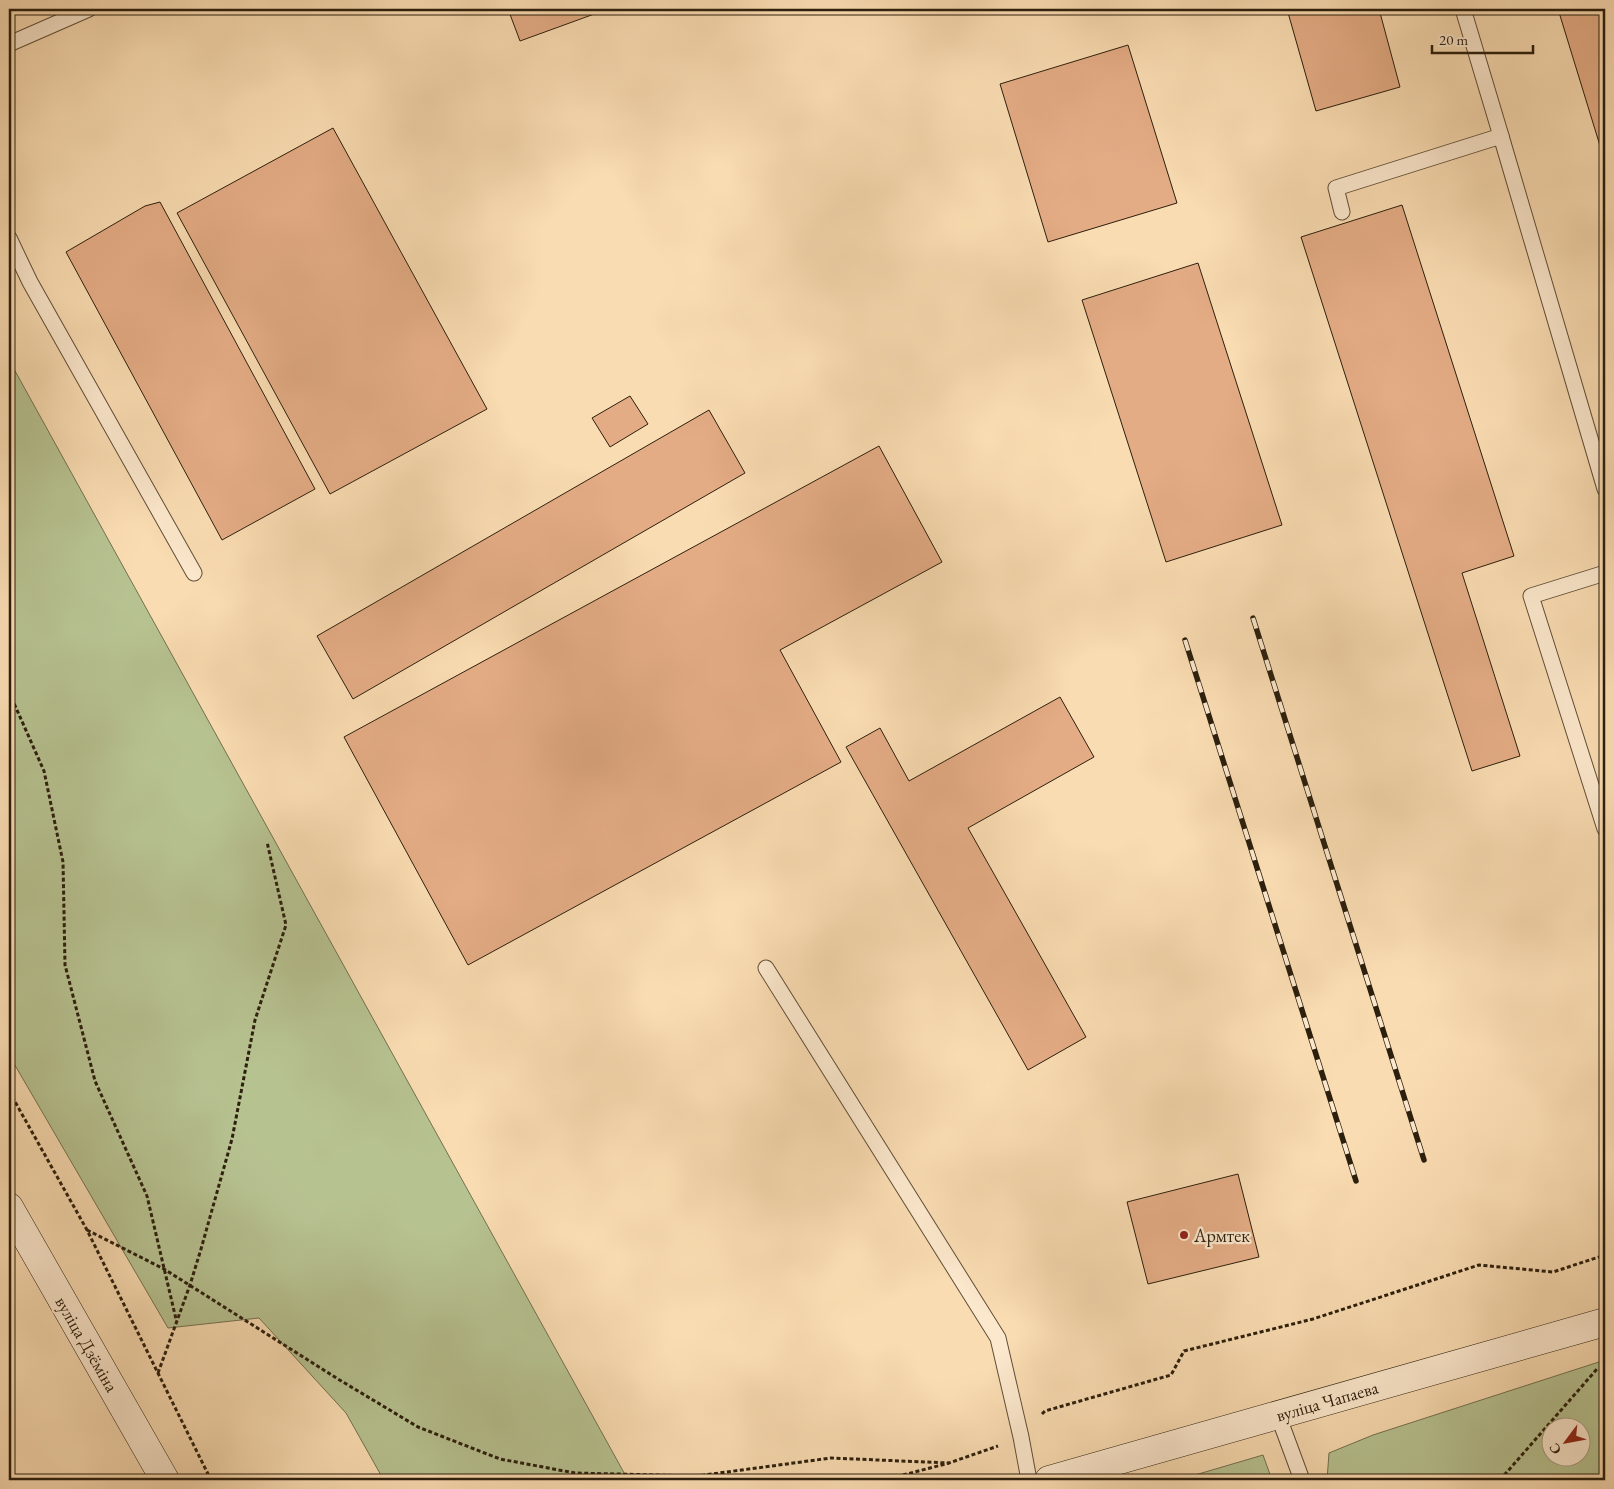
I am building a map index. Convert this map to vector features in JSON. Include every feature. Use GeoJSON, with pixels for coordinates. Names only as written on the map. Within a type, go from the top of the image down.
{"type":"FeatureCollection","features":[{"type":"Feature","properties":{"kind":"street","name":"вуліца Дзёміна"},"geometry":{"type":"LineString","coordinates":[[9,1207],[165,1480]]}},
{"type":"Feature","properties":{"kind":"street","name":"вуліца Чапаева"},"geometry":{"type":"LineString","coordinates":[[1049,1480],[1605,1322]]}},
{"type":"Feature","properties":{"kind":"lane"},"geometry":{"type":"LineString","coordinates":[[9,44],[89,9]]}},
{"type":"Feature","properties":{"kind":"lane"},"geometry":{"type":"LineString","coordinates":[[1464,9],[1605,489]]}},
{"type":"Feature","properties":{"kind":"lane"},"geometry":{"type":"LineString","coordinates":[[1342,212],[1336,188],[1502,136]]}},
{"type":"Feature","properties":{"kind":"lane"},"geometry":{"type":"LineString","coordinates":[[9,238],[35,291],[194,573]]}},
{"type":"Feature","properties":{"kind":"lane"},"geometry":{"type":"LineString","coordinates":[[1605,574],[1530,596],[1605,829]]}},
{"type":"Feature","properties":{"kind":"lane"},"geometry":{"type":"LineString","coordinates":[[766,968],[998,1338],[1029,1480]]}},
{"type":"Feature","properties":{"kind":"lane"},"geometry":{"type":"LineString","coordinates":[[1278,1415],[1302,1480]]}},
{"type":"Feature","properties":{"kind":"path"},"geometry":{"type":"LineString","coordinates":[[9,692],[44,771],[63,862],[64,965],[95,1081],[147,1196],[176,1319]]}},
{"type":"Feature","properties":{"kind":"path"},"geometry":{"type":"LineString","coordinates":[[158,1373],[176,1319],[190,1285],[232,1139],[255,1020],[286,924],[267,842]]}},
{"type":"Feature","properties":{"kind":"path"},"geometry":{"type":"LineString","coordinates":[[9,1091],[87,1230],[211,1480]]}},
{"type":"Feature","properties":{"kind":"path"},"geometry":{"type":"LineString","coordinates":[[87,1230],[164,1269],[418,1427],[500,1459],[576,1473],[697,1476],[831,1458],[949,1463]]}},
{"type":"Feature","properties":{"kind":"path"},"geometry":{"type":"LineString","coordinates":[[884,1480],[949,1463],[1021,1437],[1045,1411],[1171,1375],[1184,1351],[1313,1319],[1479,1265],[1553,1272],[1605,1255]]}},
{"type":"Feature","properties":{"kind":"path"},"geometry":{"type":"LineString","coordinates":[[1500,1480],[1597,1369]]}},
{"type":"Feature","properties":{"kind":"green space"},"geometry":{"type":"Polygon","coordinates":[[[9,360],[628,1480],[382,1480],[346,1413],[259,1318],[168,1328],[9,1055],[9,360]]]}},
{"type":"Feature","properties":{"kind":"green space"},"geometry":{"type":"Polygon","coordinates":[[[1605,1360],[1605,1480],[1327,1480],[1329,1453],[1373,1435],[1605,1360]]]}},
{"type":"Feature","properties":{"kind":"green space"},"geometry":{"type":"Polygon","coordinates":[[[1263,1455],[1272,1480],[1178,1480],[1263,1455]]]}},
{"type":"Feature","properties":{"kind":"building"},"geometry":{"type":"Polygon","coordinates":[[[508,9],[608,9],[520,41],[508,9]]]}},
{"type":"Feature","properties":{"kind":"building"},"geometry":{"type":"Polygon","coordinates":[[[1287,9],[1379,9],[1400,87],[1316,111],[1287,9]]]}},
{"type":"Feature","properties":{"kind":"building"},"geometry":{"type":"Polygon","coordinates":[[[1558,9],[1605,9],[1605,162],[1558,9]]]}},
{"type":"Feature","properties":{"kind":"building"},"geometry":{"type":"Polygon","coordinates":[[[1128,45],[1177,203],[1048,242],[1000,84],[1128,45]]]}},
{"type":"Feature","properties":{"kind":"building"},"geometry":{"type":"Polygon","coordinates":[[[333,128],[487,409],[330,494],[177,213],[333,128]]]}},
{"type":"Feature","properties":{"kind":"building"},"geometry":{"type":"Polygon","coordinates":[[[160,202],[315,489],[222,540],[66,252],[145,206],[160,202]]]}},
{"type":"Feature","properties":{"kind":"building"},"geometry":{"type":"Polygon","coordinates":[[[1402,205],[1514,556],[1462,573],[1520,756],[1472,771],[1301,237],[1402,205]]]}},
{"type":"Feature","properties":{"kind":"building"},"geometry":{"type":"Polygon","coordinates":[[[1198,263],[1282,525],[1166,562],[1082,300],[1198,263]]]}},
{"type":"Feature","properties":{"kind":"building"},"geometry":{"type":"Polygon","coordinates":[[[630,396],[648,424],[610,447],[592,418],[630,396]]]}},
{"type":"Feature","properties":{"kind":"building"},"geometry":{"type":"Polygon","coordinates":[[[709,410],[745,473],[353,699],[317,636],[709,410]]]}},
{"type":"Feature","properties":{"kind":"building"},"geometry":{"type":"Polygon","coordinates":[[[879,446],[942,562],[780,650],[841,762],[468,965],[344,737],[879,446]]]}},
{"type":"Feature","properties":{"kind":"building"},"geometry":{"type":"Polygon","coordinates":[[[1060,697],[1094,757],[968,828],[1086,1037],[1028,1070],[846,747],[880,728],[909,781],[1060,697]]]}},
{"type":"Feature","properties":{"kind":"building"},"geometry":{"type":"Polygon","coordinates":[[[1238,1174],[1259,1257],[1148,1284],[1127,1202],[1238,1174]]]}},
{"type":"Feature","properties":{"kind":"railway"},"geometry":{"type":"LineString","coordinates":[[1253,618],[1424,1160]]}},
{"type":"Feature","properties":{"kind":"railway"},"geometry":{"type":"LineString","coordinates":[[1185,640],[1356,1181]]}},
{"type":"Feature","properties":{"kind":"place","name":"Армтек"},"geometry":{"type":"Point","coordinates":[1184,1235]}}]}
